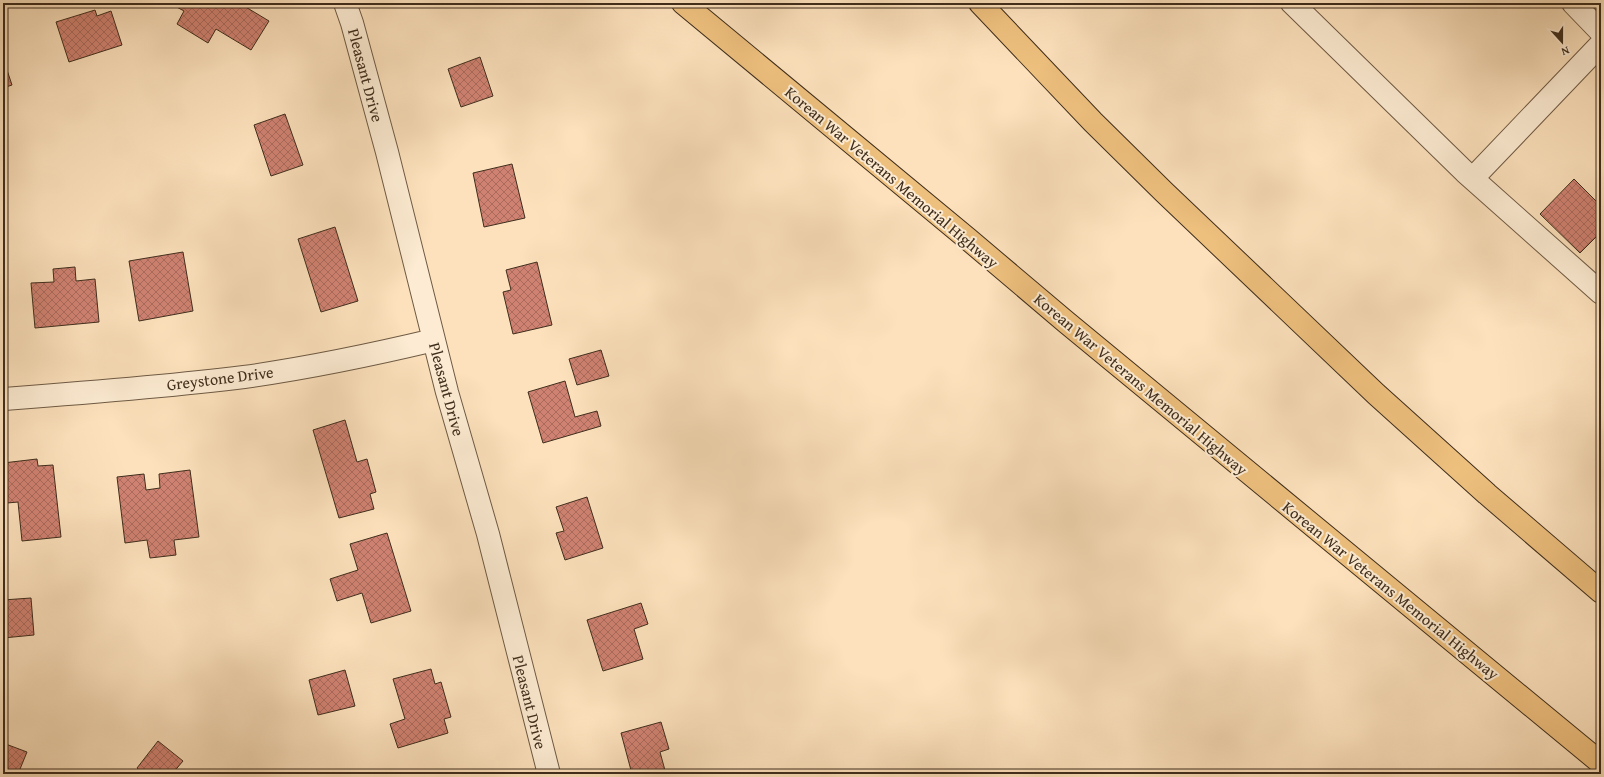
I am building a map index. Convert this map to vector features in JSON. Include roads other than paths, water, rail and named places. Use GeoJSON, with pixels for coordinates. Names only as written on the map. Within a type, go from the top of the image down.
{"type":"FeatureCollection","features":[{"type":"Feature","properties":{"kind":"highway","name":"Korean War Veterans Memorial Highway"},"geometry":{"type":"LineString","coordinates":[[683,3],[1066,322],[1601,763]]}},
{"type":"Feature","properties":{"kind":"highway"},"geometry":{"type":"LineString","coordinates":[[980,3],[1093,122],[1164,192],[1359,378],[1481,489],[1601,592]]}},
{"type":"Feature","properties":{"kind":"street","name":"Pleasant Drive"},"geometry":{"type":"LineString","coordinates":[[345,3],[352,23],[385,144],[447,392],[488,534],[549,774]]}},
{"type":"Feature","properties":{"kind":"street"},"geometry":{"type":"LineString","coordinates":[[1292,3],[1472,178],[1601,293]]}},
{"type":"Feature","properties":{"kind":"street"},"geometry":{"type":"LineString","coordinates":[[1573,3],[1601,32]]}},
{"type":"Feature","properties":{"kind":"street"},"geometry":{"type":"LineString","coordinates":[[1472,178],[1601,44]]}},
{"type":"Feature","properties":{"kind":"street","name":"Greystone Drive"},"geometry":{"type":"LineString","coordinates":[[3,399],[244,377],[359,358],[434,340]]}}]}
